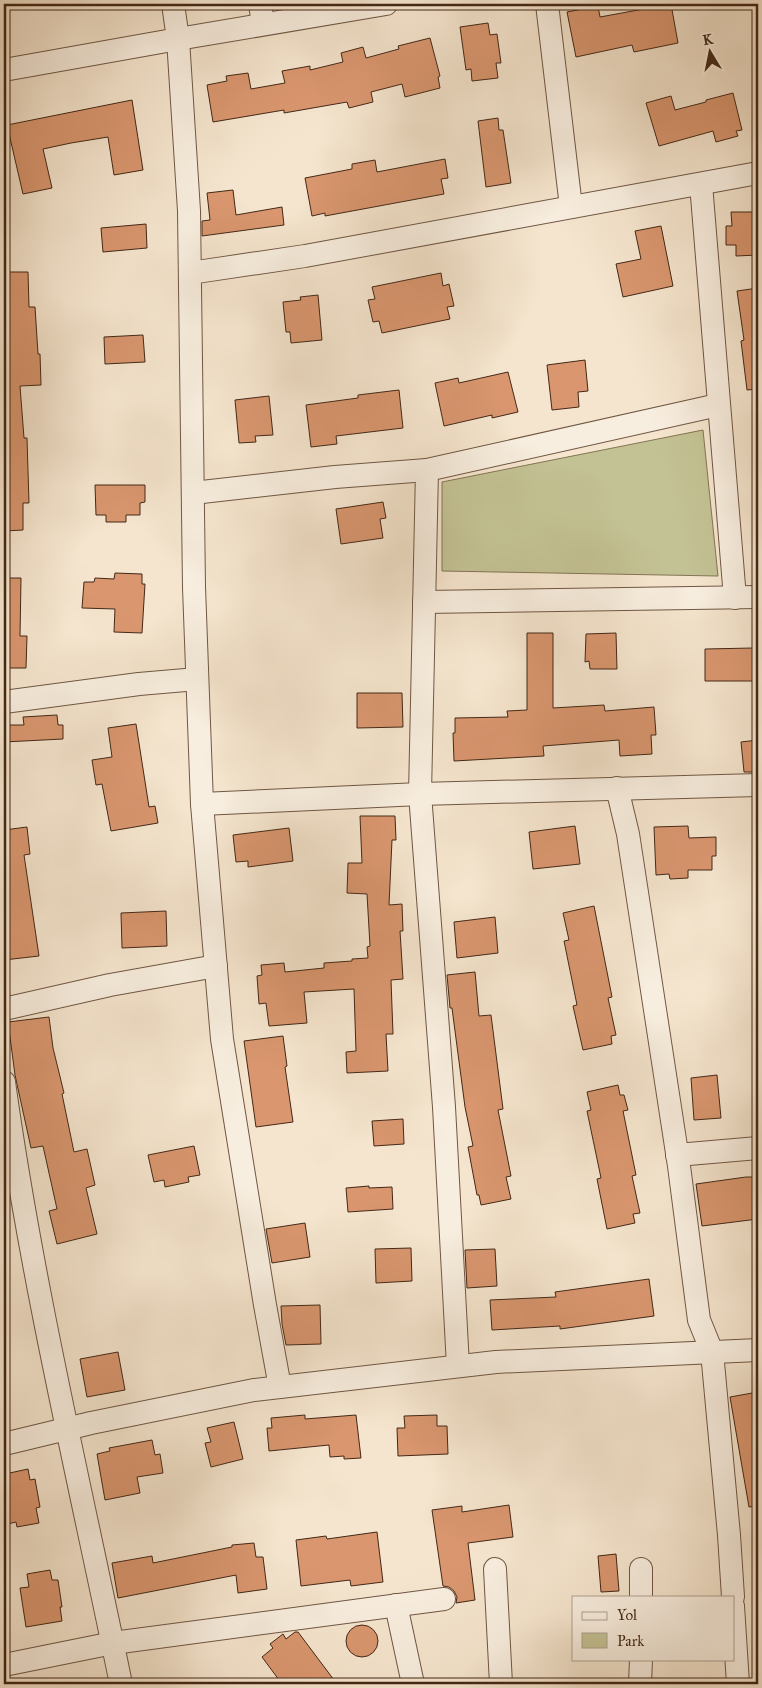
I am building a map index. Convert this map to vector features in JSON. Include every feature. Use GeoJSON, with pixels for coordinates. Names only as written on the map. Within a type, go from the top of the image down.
{"type":"FeatureCollection","features":[{"type":"Feature","properties":{"kind":"street"},"geometry":{"type":"LineString","coordinates":[[173,4],[178,39],[188,211],[197,679],[202,804],[222,1040],[280,1387]]}},
{"type":"Feature","properties":{"kind":"street"},"geometry":{"type":"LineString","coordinates":[[4,70],[178,39],[262,14],[386,4]]}},
{"type":"Feature","properties":{"kind":"street"},"geometry":{"type":"LineString","coordinates":[[547,4],[571,207]]}},
{"type":"Feature","properties":{"kind":"street"},"geometry":{"type":"LineString","coordinates":[[190,273],[305,256],[758,174]]}},
{"type":"Feature","properties":{"kind":"street"},"geometry":{"type":"LineString","coordinates":[[701,184],[735,598]]}},
{"type":"Feature","properties":{"kind":"street"},"geometry":{"type":"LineString","coordinates":[[193,493],[336,477],[427,470],[718,404]]}},
{"type":"Feature","properties":{"kind":"street"},"geometry":{"type":"LineString","coordinates":[[427,470],[420,794],[444,1106],[458,1366]]}},
{"type":"Feature","properties":{"kind":"street"},"geometry":{"type":"LineString","coordinates":[[424,602],[758,597]]}},
{"type":"Feature","properties":{"kind":"street"},"geometry":{"type":"LineString","coordinates":[[4,702],[139,684],[197,679]]}},
{"type":"Feature","properties":{"kind":"street"},"geometry":{"type":"LineString","coordinates":[[202,804],[420,794],[758,785]]}},
{"type":"Feature","properties":{"kind":"street"},"geometry":{"type":"LineString","coordinates":[[617,788],[628,834],[678,1155],[699,1320],[712,1352],[733,1596]]}},
{"type":"Feature","properties":{"kind":"street"},"geometry":{"type":"LineString","coordinates":[[4,1009],[110,985],[216,966]]}},
{"type":"Feature","properties":{"kind":"street"},"geometry":{"type":"LineString","coordinates":[[4,1082],[15,1164],[66,1428],[121,1684]]}},
{"type":"Feature","properties":{"kind":"street"},"geometry":{"type":"LineString","coordinates":[[678,1155],[758,1148]]}},
{"type":"Feature","properties":{"kind":"street"},"geometry":{"type":"LineString","coordinates":[[4,1444],[66,1428],[254,1390],[496,1362],[758,1350]]}},
{"type":"Feature","properties":{"kind":"street"},"geometry":{"type":"LineString","coordinates":[[495,1569],[501,1684]]}},
{"type":"Feature","properties":{"kind":"street"},"geometry":{"type":"LineString","coordinates":[[641,1569],[641,1596]]}},
{"type":"Feature","properties":{"kind":"street"},"geometry":{"type":"LineString","coordinates":[[4,1665],[113,1643],[444,1599]]}},
{"type":"Feature","properties":{"kind":"street"},"geometry":{"type":"LineString","coordinates":[[396,1605],[412,1684]]}},
{"type":"Feature","properties":{"kind":"street"},"geometry":{"type":"LineString","coordinates":[[734,1622],[738,1684]]}},
{"type":"Feature","properties":{"kind":"street"},"geometry":{"type":"LineString","coordinates":[[640,1684],[641,1660]]}},
{"type":"Feature","properties":{"kind":"green space"},"geometry":{"type":"Polygon","coordinates":[[[703,430],[718,576],[442,571],[442,482],[703,430]]]}},
{"type":"Feature","properties":{"kind":"building"},"geometry":{"type":"Polygon","coordinates":[[[671,4],[678,43],[634,52],[632,45],[576,57],[567,12],[598,6],[600,17],[671,4]]]}},
{"type":"Feature","properties":{"kind":"building"},"geometry":{"type":"Polygon","coordinates":[[[488,23],[490,35],[497,34],[501,63],[496,63],[498,78],[472,81],[471,69],[466,70],[460,27],[488,23]]]}},
{"type":"Feature","properties":{"kind":"building"},"geometry":{"type":"Polygon","coordinates":[[[430,38],[440,76],[438,77],[440,88],[405,97],[402,84],[371,92],[373,102],[349,108],[347,102],[284,113],[284,110],[213,122],[207,85],[227,81],[226,76],[248,73],[251,89],[285,83],[282,71],[310,66],[310,70],[343,62],[341,53],[363,47],[366,58],[399,49],[398,46],[430,38]]]}},
{"type":"Feature","properties":{"kind":"building"},"geometry":{"type":"Polygon","coordinates":[[[733,93],[742,130],[736,131],[738,136],[716,142],[713,131],[659,146],[646,103],[671,96],[675,110],[733,93]]]}},
{"type":"Feature","properties":{"kind":"building"},"geometry":{"type":"Polygon","coordinates":[[[132,100],[143,170],[114,175],[108,137],[71,143],[43,149],[52,188],[23,194],[7,125],[132,100]]]}},
{"type":"Feature","properties":{"kind":"building"},"geometry":{"type":"Polygon","coordinates":[[[498,118],[499,130],[503,130],[511,183],[486,187],[478,121],[498,118]]]}},
{"type":"Feature","properties":{"kind":"building"},"geometry":{"type":"Polygon","coordinates":[[[445,159],[448,178],[441,179],[444,194],[325,216],[325,213],[312,216],[305,178],[352,169],[352,164],[375,160],[377,172],[445,159]]]}},
{"type":"Feature","properties":{"kind":"building"},"geometry":{"type":"Polygon","coordinates":[[[233,190],[236,215],[282,207],[284,225],[202,236],[202,221],[210,220],[207,193],[233,190]]]}},
{"type":"Feature","properties":{"kind":"building"},"geometry":{"type":"Polygon","coordinates":[[[731,212],[757,212],[758,255],[736,256],[736,245],[726,245],[726,226],[732,226],[731,212]]]}},
{"type":"Feature","properties":{"kind":"building"},"geometry":{"type":"Polygon","coordinates":[[[146,224],[147,248],[103,252],[101,228],[146,224]]]}},
{"type":"Feature","properties":{"kind":"building"},"geometry":{"type":"Polygon","coordinates":[[[661,226],[673,286],[623,297],[616,264],[641,259],[635,231],[661,226]]]}},
{"type":"Feature","properties":{"kind":"building"},"geometry":{"type":"Polygon","coordinates":[[[4,272],[28,272],[29,307],[35,307],[41,385],[20,386],[24,438],[27,438],[29,503],[23,503],[23,530],[4,531],[4,272]]]}},
{"type":"Feature","properties":{"kind":"building"},"geometry":{"type":"Polygon","coordinates":[[[441,273],[443,286],[449,284],[454,306],[447,307],[450,319],[382,333],[379,321],[373,322],[368,300],[375,299],[372,287],[441,273]]]}},
{"type":"Feature","properties":{"kind":"building"},"geometry":{"type":"Polygon","coordinates":[[[758,288],[758,389],[747,390],[741,341],[744,340],[737,291],[758,288]]]}},
{"type":"Feature","properties":{"kind":"building"},"geometry":{"type":"Polygon","coordinates":[[[318,295],[322,340],[291,343],[290,332],[286,332],[283,302],[301,300],[300,297],[318,295]]]}},
{"type":"Feature","properties":{"kind":"building"},"geometry":{"type":"Polygon","coordinates":[[[143,335],[145,362],[105,364],[104,337],[143,335]]]}},
{"type":"Feature","properties":{"kind":"building"},"geometry":{"type":"Polygon","coordinates":[[[585,360],[588,391],[578,392],[579,407],[552,410],[547,365],[585,360]]]}},
{"type":"Feature","properties":{"kind":"building"},"geometry":{"type":"Polygon","coordinates":[[[508,372],[518,412],[492,418],[492,415],[444,426],[435,383],[458,378],[459,383],[508,372]]]}},
{"type":"Feature","properties":{"kind":"building"},"geometry":{"type":"Polygon","coordinates":[[[399,390],[403,428],[336,436],[337,444],[311,447],[306,405],[358,398],[358,395],[399,390]]]}},
{"type":"Feature","properties":{"kind":"building"},"geometry":{"type":"Polygon","coordinates":[[[269,396],[273,435],[255,436],[256,442],[239,443],[235,400],[269,396]]]}},
{"type":"Feature","properties":{"kind":"building"},"geometry":{"type":"Polygon","coordinates":[[[95,485],[145,485],[145,502],[140,503],[140,515],[126,515],[126,522],[106,522],[106,515],[96,515],[95,485]]]}},
{"type":"Feature","properties":{"kind":"building"},"geometry":{"type":"Polygon","coordinates":[[[383,502],[386,518],[380,519],[383,538],[341,544],[336,509],[383,502]]]}},
{"type":"Feature","properties":{"kind":"building"},"geometry":{"type":"Polygon","coordinates":[[[115,573],[142,574],[142,584],[145,584],[142,633],[114,632],[115,609],[82,608],[84,582],[94,582],[95,578],[114,579],[115,573]]]}},
{"type":"Feature","properties":{"kind":"building"},"geometry":{"type":"Polygon","coordinates":[[[4,578],[21,578],[20,636],[27,636],[26,668],[4,668],[4,578]]]}},
{"type":"Feature","properties":{"kind":"building"},"geometry":{"type":"Polygon","coordinates":[[[527,633],[553,633],[553,708],[604,705],[605,711],[654,707],[656,735],[651,735],[652,754],[620,756],[619,740],[543,746],[544,756],[454,761],[453,733],[455,733],[455,718],[508,717],[507,711],[527,710],[527,633]]]}},
{"type":"Feature","properties":{"kind":"building"},"geometry":{"type":"Polygon","coordinates":[[[616,633],[617,669],[590,669],[589,661],[585,662],[586,634],[616,633]]]}},
{"type":"Feature","properties":{"kind":"building"},"geometry":{"type":"Polygon","coordinates":[[[753,648],[753,681],[705,681],[705,649],[753,648]]]}},
{"type":"Feature","properties":{"kind":"building"},"geometry":{"type":"Polygon","coordinates":[[[357,693],[402,693],[403,727],[357,728],[357,693]]]}},
{"type":"Feature","properties":{"kind":"building"},"geometry":{"type":"Polygon","coordinates":[[[57,715],[58,725],[63,725],[63,739],[4,742],[4,725],[24,725],[23,717],[57,715]]]}},
{"type":"Feature","properties":{"kind":"building"},"geometry":{"type":"Polygon","coordinates":[[[136,724],[149,807],[155,806],[158,823],[111,831],[102,784],[96,785],[92,760],[112,757],[108,728],[136,724]]]}},
{"type":"Feature","properties":{"kind":"building"},"geometry":{"type":"Polygon","coordinates":[[[758,740],[758,772],[744,772],[741,742],[758,740]]]}},
{"type":"Feature","properties":{"kind":"building"},"geometry":{"type":"Polygon","coordinates":[[[360,816],[395,816],[396,840],[392,840],[389,905],[402,904],[403,931],[400,931],[403,979],[391,980],[393,1034],[386,1034],[388,1071],[347,1073],[346,1052],[356,1051],[354,989],[304,992],[307,1023],[269,1026],[266,1003],[259,1004],[257,976],[262,975],[261,965],[284,963],[285,972],[324,968],[324,963],[368,958],[367,947],[370,946],[367,894],[347,893],[348,863],[362,863],[360,816]]]}},
{"type":"Feature","properties":{"kind":"building"},"geometry":{"type":"Polygon","coordinates":[[[575,826],[580,864],[533,869],[529,832],[575,826]]]}},
{"type":"Feature","properties":{"kind":"building"},"geometry":{"type":"Polygon","coordinates":[[[688,826],[689,838],[716,837],[716,856],[712,856],[712,870],[688,870],[688,878],[670,879],[669,874],[656,875],[654,827],[688,826]]]}},
{"type":"Feature","properties":{"kind":"building"},"geometry":{"type":"Polygon","coordinates":[[[27,827],[30,854],[24,855],[39,956],[4,960],[4,830],[27,827]]]}},
{"type":"Feature","properties":{"kind":"building"},"geometry":{"type":"Polygon","coordinates":[[[289,828],[293,861],[248,867],[248,861],[236,862],[233,835],[289,828]]]}},
{"type":"Feature","properties":{"kind":"building"},"geometry":{"type":"Polygon","coordinates":[[[594,906],[612,997],[608,998],[616,1035],[611,1036],[612,1044],[583,1050],[573,1006],[577,1005],[564,941],[569,940],[563,913],[594,906]]]}},
{"type":"Feature","properties":{"kind":"building"},"geometry":{"type":"Polygon","coordinates":[[[166,911],[167,946],[122,948],[121,913],[166,911]]]}},
{"type":"Feature","properties":{"kind":"building"},"geometry":{"type":"Polygon","coordinates":[[[495,917],[498,953],[457,958],[454,922],[495,917]]]}},
{"type":"Feature","properties":{"kind":"building"},"geometry":{"type":"Polygon","coordinates":[[[475,972],[479,1016],[491,1015],[503,1109],[498,1110],[511,1176],[506,1177],[511,1199],[481,1205],[479,1195],[477,1195],[468,1147],[473,1146],[465,1107],[447,975],[475,972]]]}},
{"type":"Feature","properties":{"kind":"building"},"geometry":{"type":"Polygon","coordinates":[[[49,1017],[53,1048],[64,1093],[62,1094],[74,1152],[87,1149],[95,1185],[86,1188],[97,1234],[57,1244],[49,1211],[57,1209],[43,1146],[31,1148],[15,1075],[8,1022],[49,1017]]]}},
{"type":"Feature","properties":{"kind":"building"},"geometry":{"type":"Polygon","coordinates":[[[283,1036],[287,1066],[285,1067],[293,1122],[256,1127],[244,1041],[283,1036]]]}},
{"type":"Feature","properties":{"kind":"building"},"geometry":{"type":"Polygon","coordinates":[[[717,1075],[721,1118],[694,1120],[691,1078],[717,1075]]]}},
{"type":"Feature","properties":{"kind":"building"},"geometry":{"type":"Polygon","coordinates":[[[618,1085],[620,1095],[624,1095],[628,1110],[623,1111],[636,1175],[632,1176],[640,1213],[633,1214],[635,1223],[607,1229],[597,1179],[601,1178],[587,1111],[591,1110],[587,1092],[618,1085]]]}},
{"type":"Feature","properties":{"kind":"building"},"geometry":{"type":"Polygon","coordinates":[[[403,1119],[404,1144],[374,1146],[372,1121],[403,1119]]]}},
{"type":"Feature","properties":{"kind":"building"},"geometry":{"type":"Polygon","coordinates":[[[194,1146],[200,1175],[188,1177],[189,1182],[165,1187],[164,1180],[154,1182],[148,1155],[194,1146]]]}},
{"type":"Feature","properties":{"kind":"building"},"geometry":{"type":"Polygon","coordinates":[[[758,1177],[758,1219],[702,1226],[696,1184],[758,1177]]]}},
{"type":"Feature","properties":{"kind":"building"},"geometry":{"type":"Polygon","coordinates":[[[369,1186],[369,1188],[392,1187],[393,1209],[348,1212],[346,1188],[369,1186]]]}},
{"type":"Feature","properties":{"kind":"building"},"geometry":{"type":"Polygon","coordinates":[[[305,1223],[310,1257],[272,1263],[266,1229],[305,1223]]]}},
{"type":"Feature","properties":{"kind":"building"},"geometry":{"type":"Polygon","coordinates":[[[411,1248],[412,1281],[376,1283],[375,1249],[411,1248]]]}},
{"type":"Feature","properties":{"kind":"building"},"geometry":{"type":"Polygon","coordinates":[[[495,1249],[497,1286],[467,1288],[465,1250],[495,1249]]]}},
{"type":"Feature","properties":{"kind":"building"},"geometry":{"type":"Polygon","coordinates":[[[649,1279],[654,1316],[560,1329],[560,1326],[492,1330],[490,1300],[556,1297],[555,1292],[649,1279]]]}},
{"type":"Feature","properties":{"kind":"building"},"geometry":{"type":"Polygon","coordinates":[[[320,1305],[321,1344],[286,1345],[281,1306],[320,1305]]]}},
{"type":"Feature","properties":{"kind":"building"},"geometry":{"type":"Polygon","coordinates":[[[118,1352],[125,1390],[87,1397],[80,1359],[118,1352]]]}},
{"type":"Feature","properties":{"kind":"building"},"geometry":{"type":"Polygon","coordinates":[[[758,1392],[758,1506],[749,1507],[730,1397],[758,1392]]]}},
{"type":"Feature","properties":{"kind":"building"},"geometry":{"type":"Polygon","coordinates":[[[305,1415],[305,1419],[356,1415],[361,1458],[344,1459],[344,1456],[330,1457],[329,1445],[269,1451],[267,1428],[272,1428],[271,1418],[305,1415]]]}},
{"type":"Feature","properties":{"kind":"building"},"geometry":{"type":"Polygon","coordinates":[[[437,1415],[437,1426],[447,1426],[448,1454],[398,1456],[397,1428],[405,1428],[404,1416],[437,1415]]]}},
{"type":"Feature","properties":{"kind":"building"},"geometry":{"type":"Polygon","coordinates":[[[234,1422],[243,1459],[211,1467],[205,1443],[211,1442],[207,1428],[234,1422]]]}},
{"type":"Feature","properties":{"kind":"building"},"geometry":{"type":"Polygon","coordinates":[[[152,1440],[155,1455],[160,1454],[163,1473],[137,1477],[140,1493],[105,1500],[97,1454],[110,1451],[109,1448],[152,1440]]]}},
{"type":"Feature","properties":{"kind":"building"},"geometry":{"type":"Polygon","coordinates":[[[28,1469],[30,1480],[35,1479],[40,1507],[36,1508],[39,1523],[17,1527],[16,1522],[4,1525],[4,1487],[7,1486],[5,1474],[28,1469]]]}},
{"type":"Feature","properties":{"kind":"building"},"geometry":{"type":"Polygon","coordinates":[[[509,1505],[513,1537],[468,1543],[475,1600],[456,1603],[457,1597],[454,1591],[449,1587],[443,1586],[432,1510],[462,1506],[462,1512],[509,1505]]]}},
{"type":"Feature","properties":{"kind":"building"},"geometry":{"type":"Polygon","coordinates":[[[377,1532],[383,1582],[351,1586],[350,1580],[301,1586],[296,1540],[326,1536],[327,1539],[377,1532]]]}},
{"type":"Feature","properties":{"kind":"building"},"geometry":{"type":"Polygon","coordinates":[[[254,1543],[256,1557],[263,1557],[267,1589],[238,1593],[236,1575],[118,1598],[112,1563],[152,1556],[153,1563],[232,1547],[232,1545],[254,1543]]]}},
{"type":"Feature","properties":{"kind":"building"},"geometry":{"type":"Polygon","coordinates":[[[616,1554],[619,1591],[601,1592],[598,1556],[616,1554]]]}},
{"type":"Feature","properties":{"kind":"building"},"geometry":{"type":"Polygon","coordinates":[[[50,1570],[52,1580],[58,1580],[62,1621],[26,1627],[20,1588],[29,1587],[27,1574],[50,1570]]]}},
{"type":"Feature","properties":{"kind":"building"},"geometry":{"type":"Polygon","coordinates":[[[362,1625],[368,1626],[373,1630],[377,1635],[377,1647],[373,1652],[368,1656],[362,1657],[356,1656],[351,1652],[347,1647],[346,1641],[347,1635],[351,1630],[356,1626],[362,1625]]]}},
{"type":"Feature","properties":{"kind":"building"},"geometry":{"type":"Polygon","coordinates":[[[295,1632],[298,1632],[337,1684],[282,1684],[262,1657],[273,1648],[270,1644],[283,1634],[286,1639],[295,1632]]]}}]}
